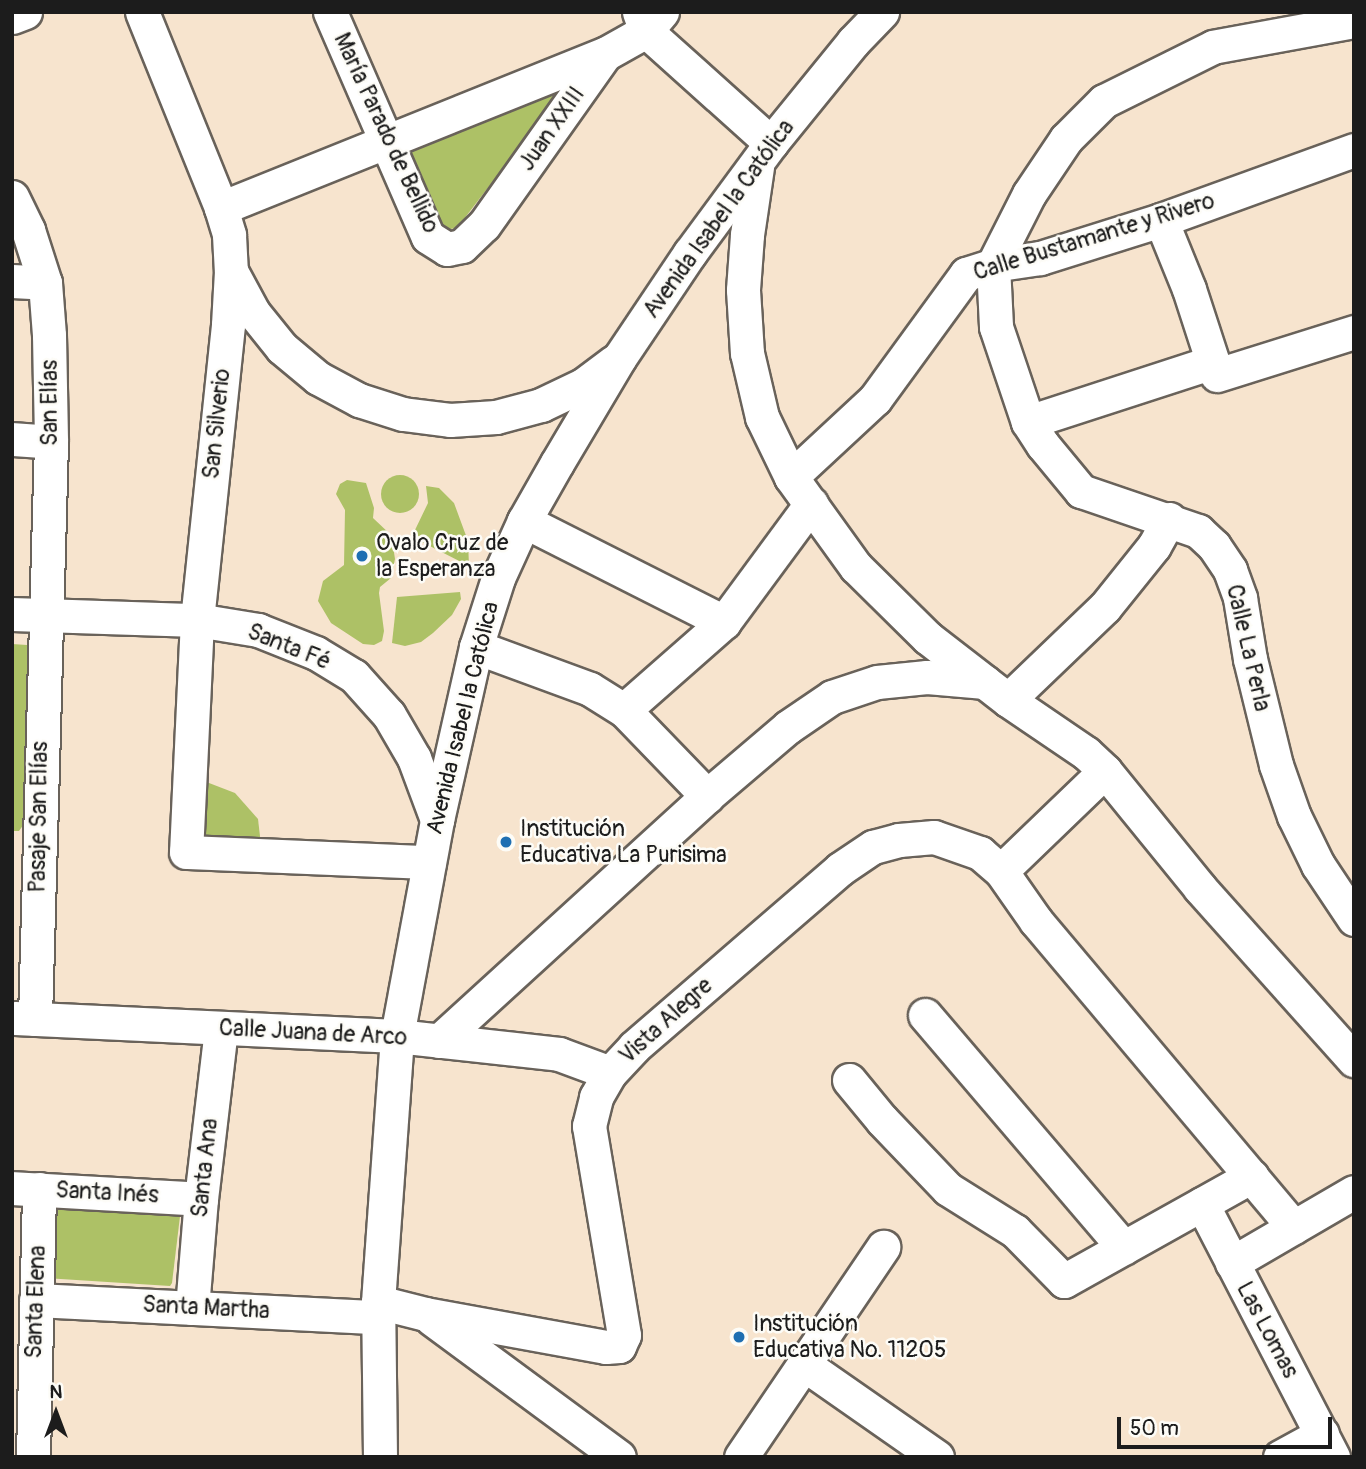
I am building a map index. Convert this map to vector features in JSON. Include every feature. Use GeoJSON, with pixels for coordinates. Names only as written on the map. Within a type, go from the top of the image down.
{"type":"FeatureCollection","features":[{"type":"Feature","properties":{"kind":"street"},"geometry":{"type":"LineString","coordinates":[[12,17],[25,12]]}},
{"type":"Feature","properties":{"kind":"street","name":"San Silverio"},"geometry":{"type":"LineString","coordinates":[[142,12],[221,208],[229,235],[231,271],[197,620],[186,852],[429,862]]}},
{"type":"Feature","properties":{"kind":"street","name":"María Parado de Bellido"},"geometry":{"type":"LineString","coordinates":[[330,12],[428,237],[447,248]]}},
{"type":"Feature","properties":{"kind":"street","name":"Avenida Isabel la Católica"},"geometry":{"type":"LineString","coordinates":[[380,1457],[378,1309],[397,1037],[437,820],[476,648],[498,578],[524,522],[620,357],[690,253],[764,152],[853,42],[882,12]]}},
{"type":"Feature","properties":{"kind":"street"},"geometry":{"type":"LineString","coordinates":[[649,18],[764,152],[747,235],[743,290],[747,353],[762,417],[791,477],[856,567],[928,638],[997,691],[1086,752],[1105,771],[1200,888],[1354,1060]]}},
{"type":"Feature","properties":{"kind":"street","name":"Juan XXIII"},"geometry":{"type":"LineString","coordinates":[[447,248],[462,246],[484,225],[605,54],[649,18]]}},
{"type":"Feature","properties":{"kind":"street"},"geometry":{"type":"LineString","coordinates":[[993,265],[1028,194],[1066,139],[1104,101],[1213,47],[1354,21]]}},
{"type":"Feature","properties":{"kind":"street"},"geometry":{"type":"LineString","coordinates":[[221,208],[605,54]]}},
{"type":"Feature","properties":{"kind":"street","name":"Calle Bustamante y Rivero"},"geometry":{"type":"LineString","coordinates":[[791,477],[876,399],[966,274],[993,265],[1040,258],[1161,219],[1354,150]]}},
{"type":"Feature","properties":{"kind":"street","name":"San Elías"},"geometry":{"type":"LineString","coordinates":[[12,197],[28,229],[28,282],[49,335],[51,442],[28,615]]}},
{"type":"Feature","properties":{"kind":"street"},"geometry":{"type":"LineString","coordinates":[[1161,219],[1189,289],[1215,369]]}},
{"type":"Feature","properties":{"kind":"street","name":"Calle La Perla"},"geometry":{"type":"LineString","coordinates":[[993,265],[996,327],[1028,422],[1081,491],[1124,508],[1169,519],[1198,531],[1214,546],[1230,570],[1240,598],[1250,659],[1276,765],[1294,816],[1318,865],[1354,919]]}},
{"type":"Feature","properties":{"kind":"street"},"geometry":{"type":"LineString","coordinates":[[231,271],[253,312],[282,348],[318,378],[359,400],[403,414],[450,420],[496,417],[530,408],[583,384],[620,357]]}},
{"type":"Feature","properties":{"kind":"street"},"geometry":{"type":"LineString","coordinates":[[1028,422],[1354,332]]}},
{"type":"Feature","properties":{"kind":"street"},"geometry":{"type":"LineString","coordinates":[[12,439],[51,442]]}},
{"type":"Feature","properties":{"kind":"street"},"geometry":{"type":"LineString","coordinates":[[624,710],[724,622],[811,504]]}},
{"type":"Feature","properties":{"kind":"street"},"geometry":{"type":"LineString","coordinates":[[439,1041],[707,796],[788,727],[832,697],[877,682],[927,677],[997,691],[1105,607],[1154,546],[1169,519]]}},
{"type":"Feature","properties":{"kind":"street"},"geometry":{"type":"LineString","coordinates":[[524,522],[724,622]]}},
{"type":"Feature","properties":{"kind":"street","name":"Santa Fé"},"geometry":{"type":"LineString","coordinates":[[28,615],[197,620],[258,630],[316,653],[354,676],[389,715],[414,758],[437,820]]}},
{"type":"Feature","properties":{"kind":"street","name":"Pasaje San Elías"},"geometry":{"type":"LineString","coordinates":[[24,1019],[28,615]]}},
{"type":"Feature","properties":{"kind":"street"},"geometry":{"type":"LineString","coordinates":[[476,648],[590,689],[624,710],[707,796]]}},
{"type":"Feature","properties":{"kind":"street"},"geometry":{"type":"LineString","coordinates":[[1105,771],[1000,870],[1036,921],[1294,1227]]}},
{"type":"Feature","properties":{"kind":"street","name":"Vista Alegre"},"geometry":{"type":"LineString","coordinates":[[619,1346],[624,1335],[589,1126],[596,1097],[610,1073],[634,1047],[840,869],[873,847],[899,840],[934,837],[957,842],[980,853],[1000,870]]}},
{"type":"Feature","properties":{"kind":"street"},"geometry":{"type":"LineString","coordinates":[[925,1015],[1124,1248]]}},
{"type":"Feature","properties":{"kind":"street","name":"Calle Juana de Arco"},"geometry":{"type":"LineString","coordinates":[[24,1019],[397,1037],[559,1054],[610,1073]]}},
{"type":"Feature","properties":{"kind":"street","name":"Santa Ana"},"geometry":{"type":"LineString","coordinates":[[192,1307],[201,1199],[221,1028]]}},
{"type":"Feature","properties":{"kind":"street"},"geometry":{"type":"LineString","coordinates":[[849,1080],[882,1120],[948,1189],[1015,1231],[1064,1281],[1252,1176]]}},
{"type":"Feature","properties":{"kind":"street","name":"Santa Inés"},"geometry":{"type":"LineString","coordinates":[[26,1188],[201,1199]]}},
{"type":"Feature","properties":{"kind":"street","name":"Santa Elena"},"geometry":{"type":"LineString","coordinates":[[26,1188],[36,1300],[33,1457]]}},
{"type":"Feature","properties":{"kind":"street"},"geometry":{"type":"LineString","coordinates":[[1231,1263],[1354,1192]]}},
{"type":"Feature","properties":{"kind":"street","name":"Las Lomas"},"geometry":{"type":"LineString","coordinates":[[1202,1204],[1327,1445]]}},
{"type":"Feature","properties":{"kind":"street"},"geometry":{"type":"LineString","coordinates":[[741,1457],[883,1247]]}},
{"type":"Feature","properties":{"kind":"street","name":"Santa Martha"},"geometry":{"type":"LineString","coordinates":[[36,1300],[192,1307],[378,1309],[425,1314],[606,1347],[619,1346]]}},
{"type":"Feature","properties":{"kind":"street"},"geometry":{"type":"LineString","coordinates":[[425,1314],[619,1457]]}},
{"type":"Feature","properties":{"kind":"street"},"geometry":{"type":"LineString","coordinates":[[805,1365],[937,1457]]}},
{"type":"Feature","properties":{"kind":"street"},"geometry":{"type":"LineString","coordinates":[[1280,1457],[1327,1445]]}},
{"type":"Feature","properties":{"kind":"green space"},"geometry":{"type":"Polygon","coordinates":[[[567,85],[457,228],[443,230],[401,152],[567,85]]]}},
{"type":"Feature","properties":{"kind":"green space"},"geometry":{"type":"Polygon","coordinates":[[[400,475],[414,480],[419,494],[414,508],[400,513],[386,508],[381,494],[386,480],[400,475]]]}},
{"type":"Feature","properties":{"kind":"green space"},"geometry":{"type":"Polygon","coordinates":[[[347,480],[366,483],[374,508],[373,518],[391,535],[393,546],[395,559],[391,578],[380,587],[379,593],[384,631],[382,641],[374,645],[363,644],[331,623],[318,601],[323,581],[344,565],[345,510],[336,494],[340,484],[347,480]]]}},
{"type":"Feature","properties":{"kind":"green space"},"geometry":{"type":"Polygon","coordinates":[[[426,486],[439,488],[454,503],[468,541],[469,566],[420,541],[415,530],[428,503],[426,486]]]}},
{"type":"Feature","properties":{"kind":"green space"},"geometry":{"type":"Polygon","coordinates":[[[460,592],[461,599],[452,615],[421,642],[405,646],[392,643],[397,597],[460,592]]]}},
{"type":"Feature","properties":{"kind":"green space"},"geometry":{"type":"Polygon","coordinates":[[[12,644],[27,645],[31,650],[26,821],[19,831],[12,831],[12,644]]]}},
{"type":"Feature","properties":{"kind":"green space"},"geometry":{"type":"Polygon","coordinates":[[[196,778],[235,793],[258,819],[261,845],[212,841],[201,829],[196,778]]]}},
{"type":"Feature","properties":{"kind":"green space"},"geometry":{"type":"Polygon","coordinates":[[[46,1200],[181,1208],[170,1286],[45,1278],[46,1200]]]}},
{"type":"Feature","properties":{"kind":"place","name":"Ovalo Cruz de la Esperanza"},"geometry":{"type":"Point","coordinates":[362,556]}},
{"type":"Feature","properties":{"kind":"place","name":"Institución Educativa La Purisima"},"geometry":{"type":"Point","coordinates":[506,842]}},
{"type":"Feature","properties":{"kind":"place","name":"Institución Educativa No. 11205"},"geometry":{"type":"Point","coordinates":[739,1337]}}]}
